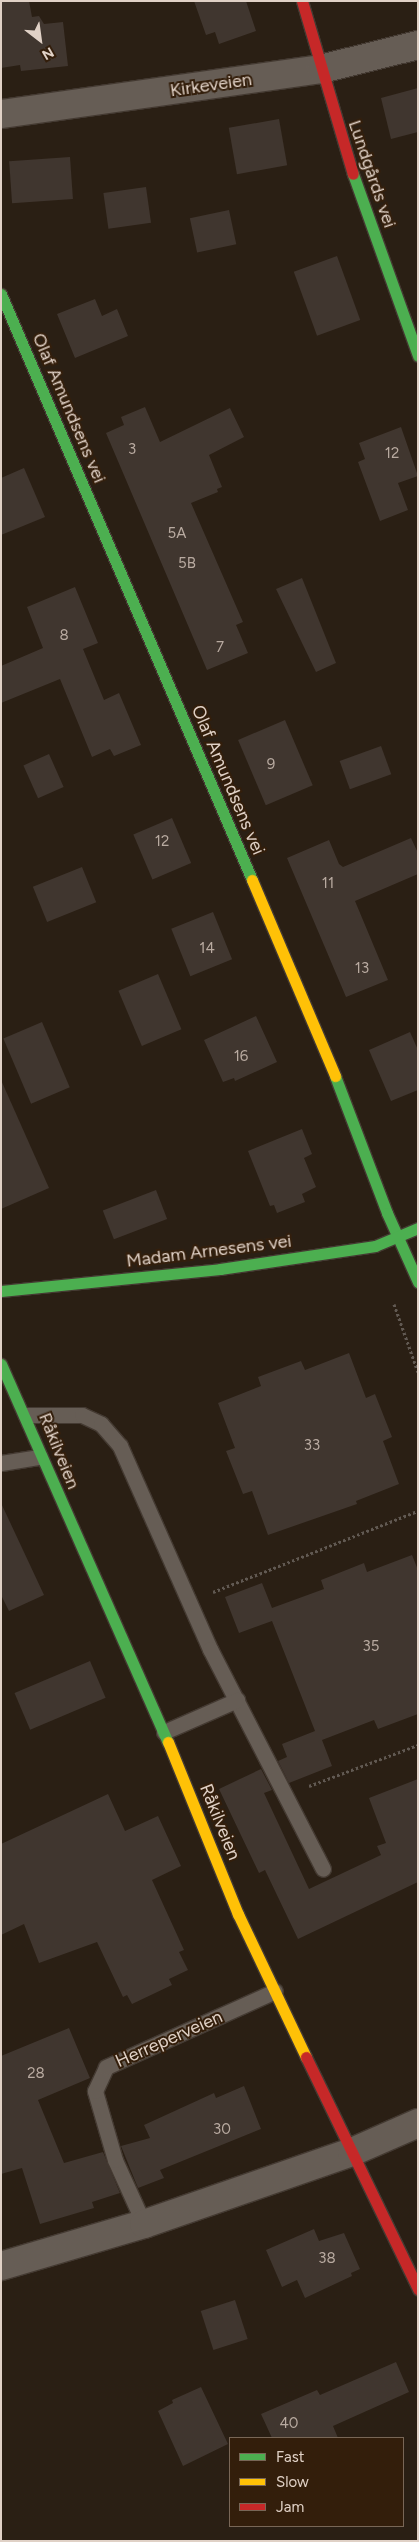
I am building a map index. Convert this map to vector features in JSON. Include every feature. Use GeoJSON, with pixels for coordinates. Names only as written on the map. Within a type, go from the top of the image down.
{"type":"FeatureCollection","features":[{"type":"Feature","properties":{"kind":"street","name":"Lundgårds vei"},"geometry":{"type":"LineString","coordinates":[[302,1],[360,197],[418,356]]}},
{"type":"Feature","properties":{"kind":"street","name":"Kirkeveien"},"geometry":{"type":"LineString","coordinates":[[1,114],[322,69],[418,45]]}},
{"type":"Feature","properties":{"kind":"street","name":"Olaf Amundsens vei"},"geometry":{"type":"LineString","coordinates":[[1,294],[328,1059],[418,1282]]}},
{"type":"Feature","properties":{"kind":"street","name":"Madam Arnesens vei"},"geometry":{"type":"LineString","coordinates":[[1,1291],[220,1270],[375,1246],[399,1238],[418,1228]]}},
{"type":"Feature","properties":{"kind":"street","name":"Råkilveien"},"geometry":{"type":"LineString","coordinates":[[1,1364],[26,1415],[40,1457],[164,1732],[238,1914],[418,2289]]}},
{"type":"Feature","properties":{"kind":"street"},"geometry":{"type":"LineString","coordinates":[[1,2266],[144,2224],[352,2152],[418,2124]]}},
{"type":"Feature","properties":{"kind":"lane"},"geometry":{"type":"LineString","coordinates":[[26,1415],[82,1416],[102,1424],[120,1446],[189,1601],[323,1869]]}},
{"type":"Feature","properties":{"kind":"lane"},"geometry":{"type":"LineString","coordinates":[[1,1463],[40,1457]]}},
{"type":"Feature","properties":{"kind":"lane"},"geometry":{"type":"LineString","coordinates":[[164,1732],[237,1700]]}},
{"type":"Feature","properties":{"kind":"lane","name":"Herreperveien"},"geometry":{"type":"LineString","coordinates":[[144,2224],[116,2160],[95,2091],[106,2067],[275,1991]]}},
{"type":"Feature","properties":{"kind":"path"},"geometry":{"type":"LineString","coordinates":[[393,1299],[418,1372]]}},
{"type":"Feature","properties":{"kind":"path"},"geometry":{"type":"LineString","coordinates":[[189,1601],[418,1511]]}},
{"type":"Feature","properties":{"kind":"path"},"geometry":{"type":"LineString","coordinates":[[285,1794],[418,1745]]}},
{"type":"Feature","properties":{"kind":"building"},"geometry":{"type":"Polygon","coordinates":[[[1,1],[29,1],[32,17],[39,16],[44,24],[63,22],[68,66],[21,71],[20,65],[1,68],[1,1]]]}},
{"type":"Feature","properties":{"kind":"building"},"geometry":{"type":"Polygon","coordinates":[[[194,1],[246,1],[256,31],[219,44],[215,32],[206,35],[194,1]]]}},
{"type":"Feature","properties":{"kind":"building"},"geometry":{"type":"Polygon","coordinates":[[[418,88],[418,132],[391,139],[381,98],[418,88]]]}},
{"type":"Feature","properties":{"kind":"building"},"geometry":{"type":"Polygon","coordinates":[[[279,119],[287,165],[237,174],[229,128],[279,119]]]}},
{"type":"Feature","properties":{"kind":"building"},"geometry":{"type":"Polygon","coordinates":[[[70,157],[73,199],[12,203],[9,161],[70,157]]]}},
{"type":"Feature","properties":{"kind":"building"},"geometry":{"type":"Polygon","coordinates":[[[146,187],[151,223],[108,229],[103,193],[146,187]]]}},
{"type":"Feature","properties":{"kind":"building"},"geometry":{"type":"Polygon","coordinates":[[[229,210],[236,244],[197,253],[190,218],[229,210]]]}},
{"type":"Feature","properties":{"kind":"building"},"geometry":{"type":"Polygon","coordinates":[[[337,256],[360,320],[317,336],[294,272],[337,256]]]}},
{"type":"Feature","properties":{"kind":"building"},"geometry":{"type":"Polygon","coordinates":[[[95,299],[102,316],[117,309],[128,336],[75,358],[57,314],[95,299]]]}},
{"type":"Feature","properties":{"kind":"building"},"geometry":{"type":"Polygon","coordinates":[[[145,407],[160,442],[230,408],[244,437],[209,455],[222,487],[217,489],[218,492],[191,503],[243,622],[236,625],[248,653],[207,670],[106,433],[124,425],[121,417],[145,407]]]}},
{"type":"Feature","properties":{"kind":"building"},"geometry":{"type":"Polygon","coordinates":[[[401,427],[418,476],[398,483],[408,510],[380,521],[358,462],[365,459],[359,443],[401,427]]]}},
{"type":"Feature","properties":{"kind":"building"},"geometry":{"type":"Polygon","coordinates":[[[24,468],[45,517],[1,535],[1,478],[24,468]]]}},
{"type":"Feature","properties":{"kind":"building"},"geometry":{"type":"Polygon","coordinates":[[[302,578],[336,663],[316,672],[276,589],[302,578]]]}},
{"type":"Feature","properties":{"kind":"building"},"geometry":{"type":"Polygon","coordinates":[[[75,587],[98,643],[83,649],[104,700],[119,693],[141,745],[114,756],[110,749],[92,757],[60,679],[1,703],[1,666],[43,648],[27,607],[75,587]]]}},
{"type":"Feature","properties":{"kind":"building"},"geometry":{"type":"Polygon","coordinates":[[[285,720],[313,785],[266,805],[238,740],[285,720]]]}},
{"type":"Feature","properties":{"kind":"building"},"geometry":{"type":"Polygon","coordinates":[[[381,746],[391,774],[350,789],[340,761],[381,746]]]}},
{"type":"Feature","properties":{"kind":"building"},"geometry":{"type":"Polygon","coordinates":[[[49,754],[64,787],[38,798],[23,765],[49,754]]]}},
{"type":"Feature","properties":{"kind":"building"},"geometry":{"type":"Polygon","coordinates":[[[172,818],[191,863],[152,880],[133,834],[172,818]]]}},
{"type":"Feature","properties":{"kind":"building"},"geometry":{"type":"Polygon","coordinates":[[[411,838],[418,853],[418,874],[355,901],[388,980],[346,997],[287,858],[329,840],[339,864],[343,867],[411,838]]]}},
{"type":"Feature","properties":{"kind":"building"},"geometry":{"type":"Polygon","coordinates":[[[82,867],[96,902],[47,922],[33,887],[82,867]]]}},
{"type":"Feature","properties":{"kind":"building"},"geometry":{"type":"Polygon","coordinates":[[[213,912],[232,959],[190,976],[171,929],[213,912]]]}},
{"type":"Feature","properties":{"kind":"building"},"geometry":{"type":"Polygon","coordinates":[[[158,974],[181,1029],[142,1046],[118,991],[158,974]]]}},
{"type":"Feature","properties":{"kind":"building"},"geometry":{"type":"Polygon","coordinates":[[[256,1016],[277,1062],[235,1081],[234,1078],[223,1082],[204,1040],[256,1016]]]}},
{"type":"Feature","properties":{"kind":"building"},"geometry":{"type":"Polygon","coordinates":[[[42,1022],[70,1087],[31,1104],[3,1038],[42,1022]]]}},
{"type":"Feature","properties":{"kind":"building"},"geometry":{"type":"Polygon","coordinates":[[[410,1032],[418,1050],[418,1090],[391,1101],[369,1050],[410,1032]]]}},
{"type":"Feature","properties":{"kind":"building"},"geometry":{"type":"Polygon","coordinates":[[[1,1080],[49,1188],[1,1209],[1,1080]]]}},
{"type":"Feature","properties":{"kind":"building"},"geometry":{"type":"Polygon","coordinates":[[[302,1129],[312,1154],[304,1158],[316,1187],[302,1194],[305,1202],[277,1213],[274,1205],[270,1206],[248,1151],[302,1129]]]}},
{"type":"Feature","properties":{"kind":"building"},"geometry":{"type":"Polygon","coordinates":[[[156,1190],[167,1219],[114,1239],[103,1210],[156,1190]]]}},
{"type":"Feature","properties":{"kind":"building"},"geometry":{"type":"Polygon","coordinates":[[[349,1353],[366,1398],[375,1394],[392,1437],[383,1441],[399,1484],[356,1501],[357,1504],[268,1535],[252,1491],[243,1494],[226,1451],[235,1448],[218,1403],[261,1386],[258,1377],[301,1361],[305,1370],[349,1353]]]}},
{"type":"Feature","properties":{"kind":"building"},"geometry":{"type":"Polygon","coordinates":[[[1,1503],[44,1595],[9,1611],[1,1595],[1,1503]]]}},
{"type":"Feature","properties":{"kind":"building"},"geometry":{"type":"Polygon","coordinates":[[[412,1555],[418,1570],[418,1714],[378,1729],[374,1720],[322,1740],[332,1766],[289,1783],[278,1761],[287,1757],[282,1744],[315,1731],[272,1621],[239,1633],[225,1597],[262,1583],[272,1608],[324,1589],[321,1580],[364,1563],[367,1572],[412,1555]]]}},
{"type":"Feature","properties":{"kind":"building"},"geometry":{"type":"Polygon","coordinates":[[[90,1661],[106,1698],[30,1730],[15,1693],[90,1661]]]}},
{"type":"Feature","properties":{"kind":"building"},"geometry":{"type":"Polygon","coordinates":[[[261,1769],[272,1790],[264,1793],[309,1889],[381,1855],[377,1846],[386,1843],[369,1798],[418,1779],[418,1882],[298,1939],[265,1870],[259,1873],[219,1789],[261,1769]]]}},
{"type":"Feature","properties":{"kind":"building"},"geometry":{"type":"Polygon","coordinates":[[[108,1794],[125,1831],[158,1816],[181,1866],[152,1880],[184,1950],[179,1952],[188,1970],[169,1979],[172,1985],[132,2004],[127,1995],[123,1997],[97,1942],[39,1963],[24,1924],[1,1935],[1,1844],[108,1794]]]}},
{"type":"Feature","properties":{"kind":"building"},"geometry":{"type":"Polygon","coordinates":[[[69,2028],[90,2078],[38,2100],[64,2163],[103,2152],[120,2193],[92,2202],[94,2208],[40,2224],[22,2168],[1,2174],[1,2056],[69,2028]]]}},
{"type":"Feature","properties":{"kind":"building"},"geometry":{"type":"Polygon","coordinates":[[[244,2086],[261,2129],[160,2170],[164,2178],[138,2188],[121,2146],[150,2138],[144,2125],[214,2093],[216,2098],[244,2086]]]}},
{"type":"Feature","properties":{"kind":"building"},"geometry":{"type":"Polygon","coordinates":[[[314,2229],[319,2241],[344,2233],[360,2269],[351,2273],[352,2276],[305,2298],[297,2280],[282,2287],[266,2250],[314,2229]]]}},
{"type":"Feature","properties":{"kind":"building"},"geometry":{"type":"Polygon","coordinates":[[[235,2300],[248,2339],[213,2350],[201,2311],[235,2300]]]}},
{"type":"Feature","properties":{"kind":"building"},"geometry":{"type":"Polygon","coordinates":[[[396,2362],[409,2392],[333,2426],[338,2437],[272,2437],[261,2414],[317,2390],[320,2395],[396,2362]]]}},
{"type":"Feature","properties":{"kind":"building"},"geometry":{"type":"Polygon","coordinates":[[[201,2387],[228,2444],[183,2466],[158,2411],[173,2403],[172,2400],[201,2387]]]}},
{"type":"Feature","properties":{"kind":"traffic: fast"},"geometry":{"type":"LineString","coordinates":[[353,174],[418,356]]}},
{"type":"Feature","properties":{"kind":"traffic: fast"},"geometry":{"type":"LineString","coordinates":[[1,294],[252,880]]}},
{"type":"Feature","properties":{"kind":"traffic: fast"},"geometry":{"type":"LineString","coordinates":[[335,1076],[387,1213],[418,1282]]}},
{"type":"Feature","properties":{"kind":"traffic: fast"},"geometry":{"type":"LineString","coordinates":[[1,1291],[220,1269],[375,1246],[418,1228]]}},
{"type":"Feature","properties":{"kind":"traffic: fast"},"geometry":{"type":"LineString","coordinates":[[1,1364],[168,1742]]}},
{"type":"Feature","properties":{"kind":"traffic: slow"},"geometry":{"type":"LineString","coordinates":[[252,880],[335,1076]]}},
{"type":"Feature","properties":{"kind":"traffic: slow"},"geometry":{"type":"LineString","coordinates":[[168,1742],[238,1914],[306,2057]]}},
{"type":"Feature","properties":{"kind":"traffic: jam"},"geometry":{"type":"LineString","coordinates":[[302,1],[353,174]]}},
{"type":"Feature","properties":{"kind":"traffic: jam"},"geometry":{"type":"LineString","coordinates":[[306,2057],[418,2289]]}}]}
